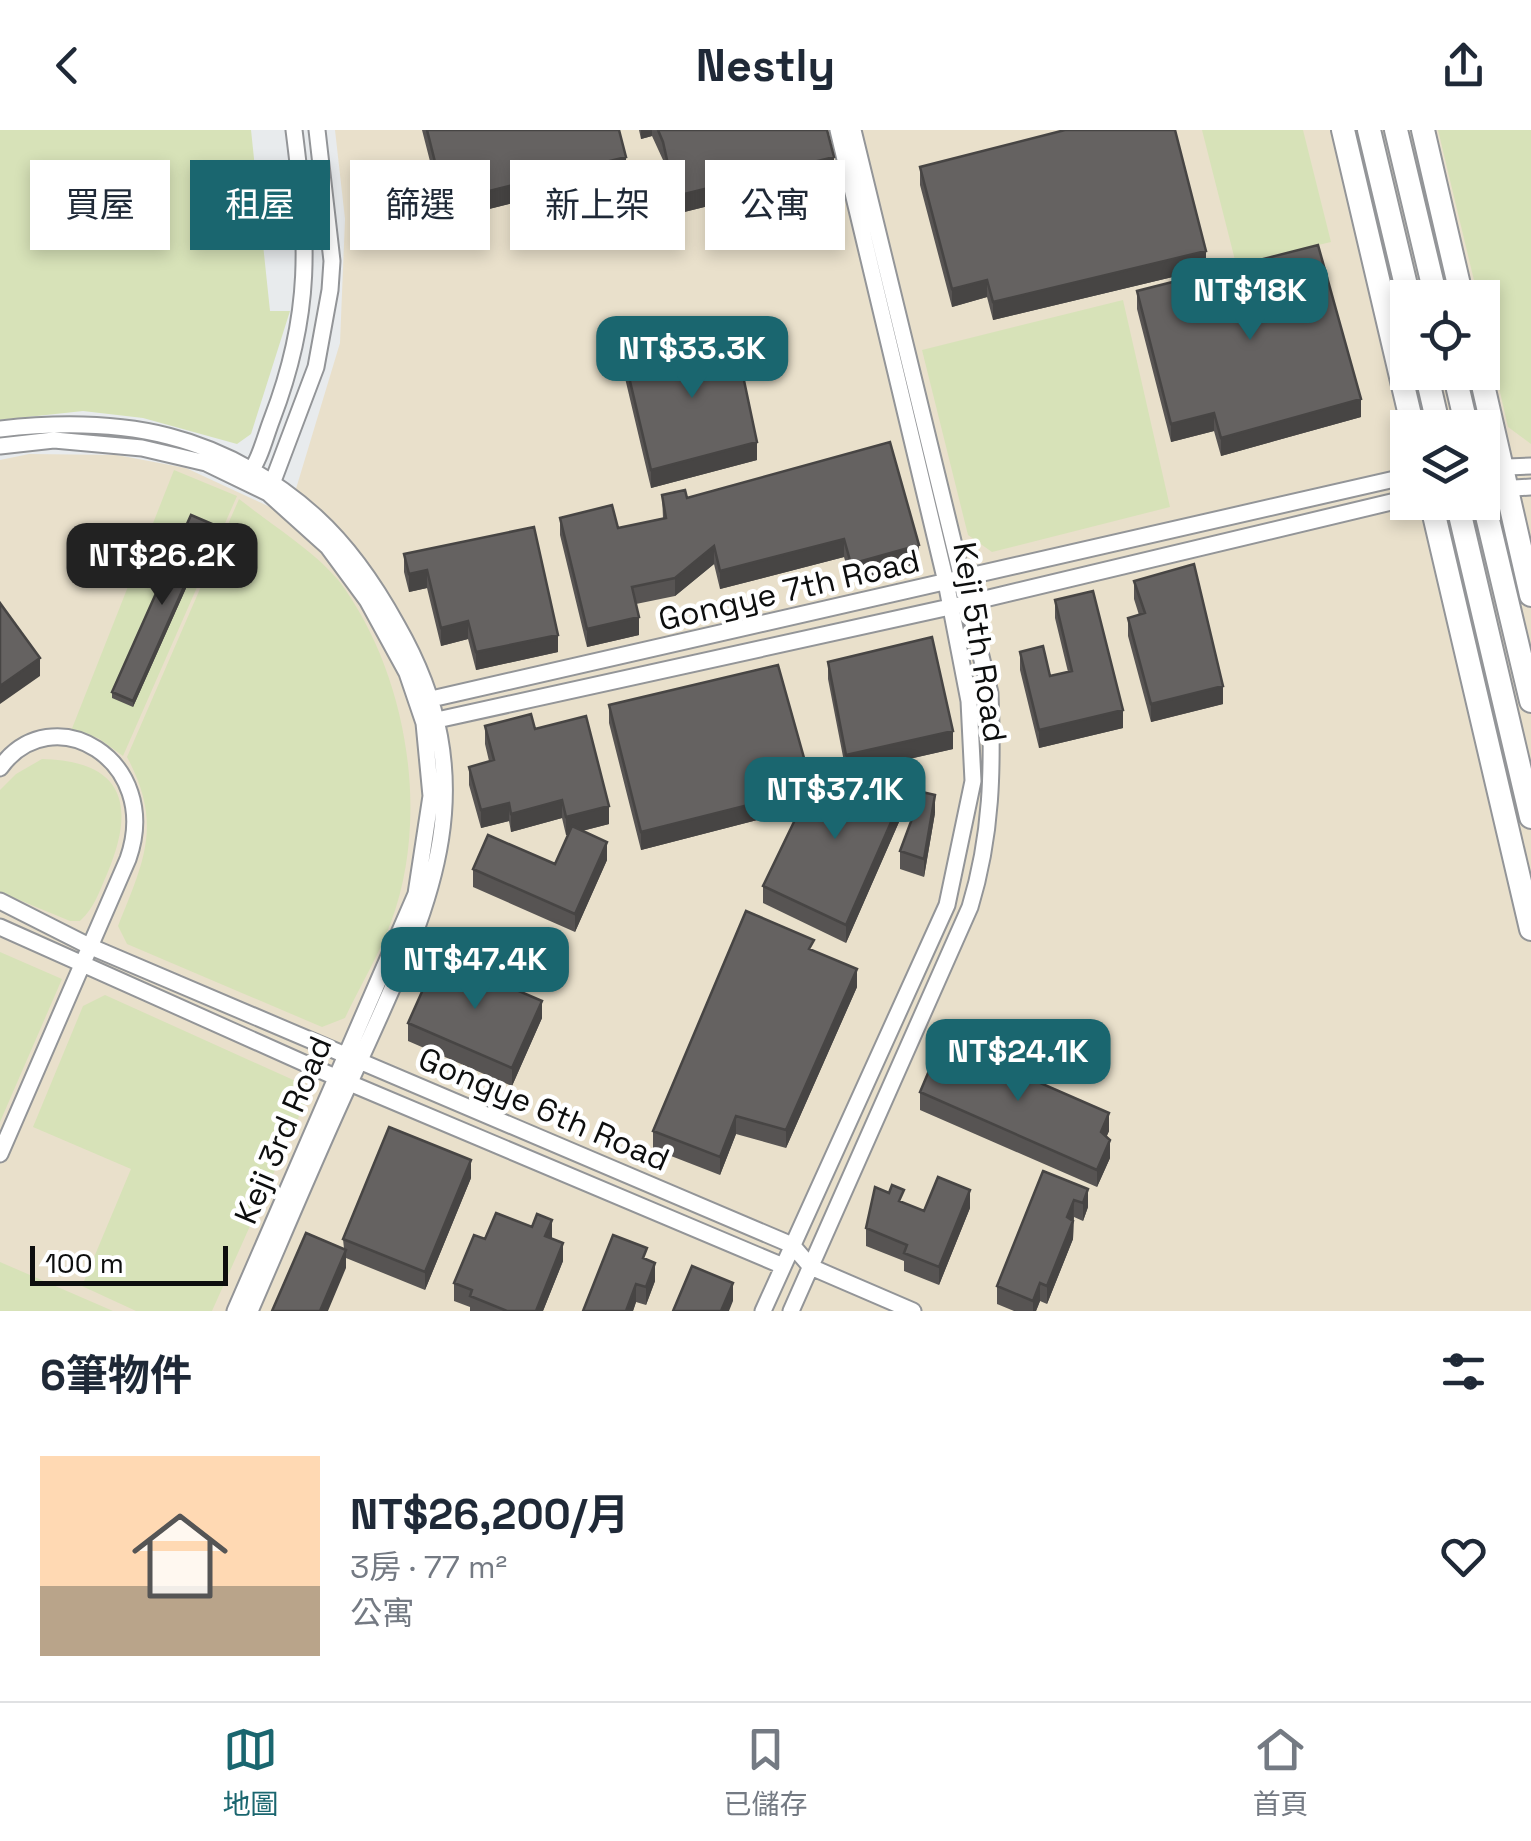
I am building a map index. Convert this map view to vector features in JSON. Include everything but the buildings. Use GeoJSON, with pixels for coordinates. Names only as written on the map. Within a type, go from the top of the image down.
{"type":"FeatureCollection","features":[{"type":"Feature","properties":{"kind":"street"},"geometry":{"type":"LineString","coordinates":[[250,473],[293,365],[306,274],[308,247],[294,130]]}},
{"type":"Feature","properties":{"kind":"street"},"geometry":{"type":"LineString","coordinates":[[0,429],[99,425],[216,449],[271,487],[316,366],[330,290],[332,260],[317,130]]}},
{"type":"Feature","properties":{"kind":"street","name":"Keji 5th Road"},"geometry":{"type":"LineString","coordinates":[[791,1311],[970,906],[985,858],[994,783],[990,694],[968,603],[954,580],[838,130]]}},
{"type":"Feature","properties":{"kind":"street","name":"Keji 5th Road"},"geometry":{"type":"LineString","coordinates":[[763,1311],[947,905],[973,781],[969,701],[948,605],[954,580],[853,130]]}},
{"type":"Feature","properties":{"kind":"street"},"geometry":{"type":"LineString","coordinates":[[1344,130],[1409,410]]}},
{"type":"Feature","properties":{"kind":"street"},"geometry":{"type":"LineString","coordinates":[[1369,130],[1405,280]]}},
{"type":"Feature","properties":{"kind":"street"},"geometry":{"type":"LineString","coordinates":[[1396,130],[1432,280]]}},
{"type":"Feature","properties":{"kind":"street"},"geometry":{"type":"LineString","coordinates":[[1423,130],[1458,280]]}},
{"type":"Feature","properties":{"kind":"street"},"geometry":{"type":"LineString","coordinates":[[0,446],[54,440],[142,448],[250,473]]}},
{"type":"Feature","properties":{"kind":"street"},"geometry":{"type":"LineString","coordinates":[[1500,478],[1531,466]]}},
{"type":"Feature","properties":{"kind":"street","name":"Gongye 7th Road"},"geometry":{"type":"LineString","coordinates":[[416,700],[434,700],[1390,480]]}},
{"type":"Feature","properties":{"kind":"street"},"geometry":{"type":"LineString","coordinates":[[1500,483],[1531,487]]}},
{"type":"Feature","properties":{"kind":"street","name":"Keji 3rd Road"},"geometry":{"type":"LineString","coordinates":[[235,1311],[333,1076],[394,952],[416,894],[431,796],[434,700],[379,593],[338,538],[271,487]]}},
{"type":"Feature","properties":{"kind":"street","name":"Keji 3rd Road"},"geometry":{"type":"LineString","coordinates":[[250,1311],[429,898],[444,797],[431,722],[416,700],[367,600],[328,547],[271,487]]}},
{"type":"Feature","properties":{"kind":"street","name":"Gongye 7th Road"},"geometry":{"type":"LineString","coordinates":[[431,722],[968,603],[1390,502]]}},
{"type":"Feature","properties":{"kind":"street"},"geometry":{"type":"LineString","coordinates":[[1500,507],[1531,595]]}},
{"type":"Feature","properties":{"kind":"street"},"geometry":{"type":"LineString","coordinates":[[1435,520],[1531,929]]}},
{"type":"Feature","properties":{"kind":"street"},"geometry":{"type":"LineString","coordinates":[[1461,520],[1531,816]]}},
{"type":"Feature","properties":{"kind":"street"},"geometry":{"type":"LineString","coordinates":[[1498,520],[1531,701]]}},
{"type":"Feature","properties":{"kind":"street"},"geometry":{"type":"LineString","coordinates":[[0,768],[6,759],[33,743],[67,738],[93,745],[121,768],[134,798],[137,824],[128,859],[0,1154]]}},
{"type":"Feature","properties":{"kind":"street","name":"Gongye 6th Road"},"geometry":{"type":"LineString","coordinates":[[0,901],[89,946],[792,1245]]}},
{"type":"Feature","properties":{"kind":"street","name":"Gongye 6th Road"},"geometry":{"type":"LineString","coordinates":[[0,928],[349,1083],[782,1266]]}},
{"type":"Feature","properties":{"kind":"street"},"geometry":{"type":"LineString","coordinates":[[792,1245],[810,1267],[914,1311]]}},
{"type":"Feature","properties":{"kind":"shaded area"},"geometry":{"type":"Polygon","coordinates":[[[335,130],[1531,130],[1531,1311],[0,1311],[0,460],[29,454],[117,455],[186,468],[270,507],[295,492],[340,343],[345,219],[335,130]]]}},
{"type":"Feature","properties":{"kind":"green space"},"geometry":{"type":"Polygon","coordinates":[[[0,130],[251,130],[254,160],[190,160],[190,250],[264,250],[270,311],[290,311],[251,434],[237,444],[143,418],[83,411],[0,420],[0,130]]]}},
{"type":"Feature","properties":{"kind":"green space"},"geometry":{"type":"Polygon","coordinates":[[[1202,130],[1303,130],[1331,242],[1236,264],[1202,130]]]}},
{"type":"Feature","properties":{"kind":"green space"},"geometry":{"type":"Polygon","coordinates":[[[1438,130],[1531,130],[1531,444],[1508,427],[1500,390],[1500,280],[1474,280],[1438,130]]]}},
{"type":"Feature","properties":{"kind":"green space"},"geometry":{"type":"Polygon","coordinates":[[[1123,300],[1170,507],[992,552],[968,535],[922,350],[1123,300]]]}},
{"type":"Feature","properties":{"kind":"green space"},"geometry":{"type":"Polygon","coordinates":[[[174,470],[237,496],[123,756],[98,738],[71,731],[174,470]]]}},
{"type":"Feature","properties":{"kind":"green space"},"geometry":{"type":"Polygon","coordinates":[[[239,499],[305,549],[339,581],[381,658],[406,746],[409,836],[403,880],[391,922],[345,1018],[322,1027],[127,944],[118,926],[146,842],[144,803],[127,757],[239,499]]]}},
{"type":"Feature","properties":{"kind":"green space"},"geometry":{"type":"Polygon","coordinates":[[[42,759],[91,768],[107,778],[121,808],[116,850],[96,899],[80,921],[70,921],[0,892],[0,790],[16,774],[42,759]]]}},
{"type":"Feature","properties":{"kind":"green space"},"geometry":{"type":"Polygon","coordinates":[[[0,952],[62,979],[0,1122],[0,952]]]}},
{"type":"Feature","properties":{"kind":"green space"},"geometry":{"type":"Polygon","coordinates":[[[105,995],[300,1083],[305,1103],[212,1311],[136,1311],[82,1286],[131,1169],[33,1127],[83,1006],[105,995]]]}},
{"type":"Feature","properties":{"kind":"green space"},"geometry":{"type":"Polygon","coordinates":[[[0,1262],[113,1311],[0,1311],[0,1262]]]}}]}
